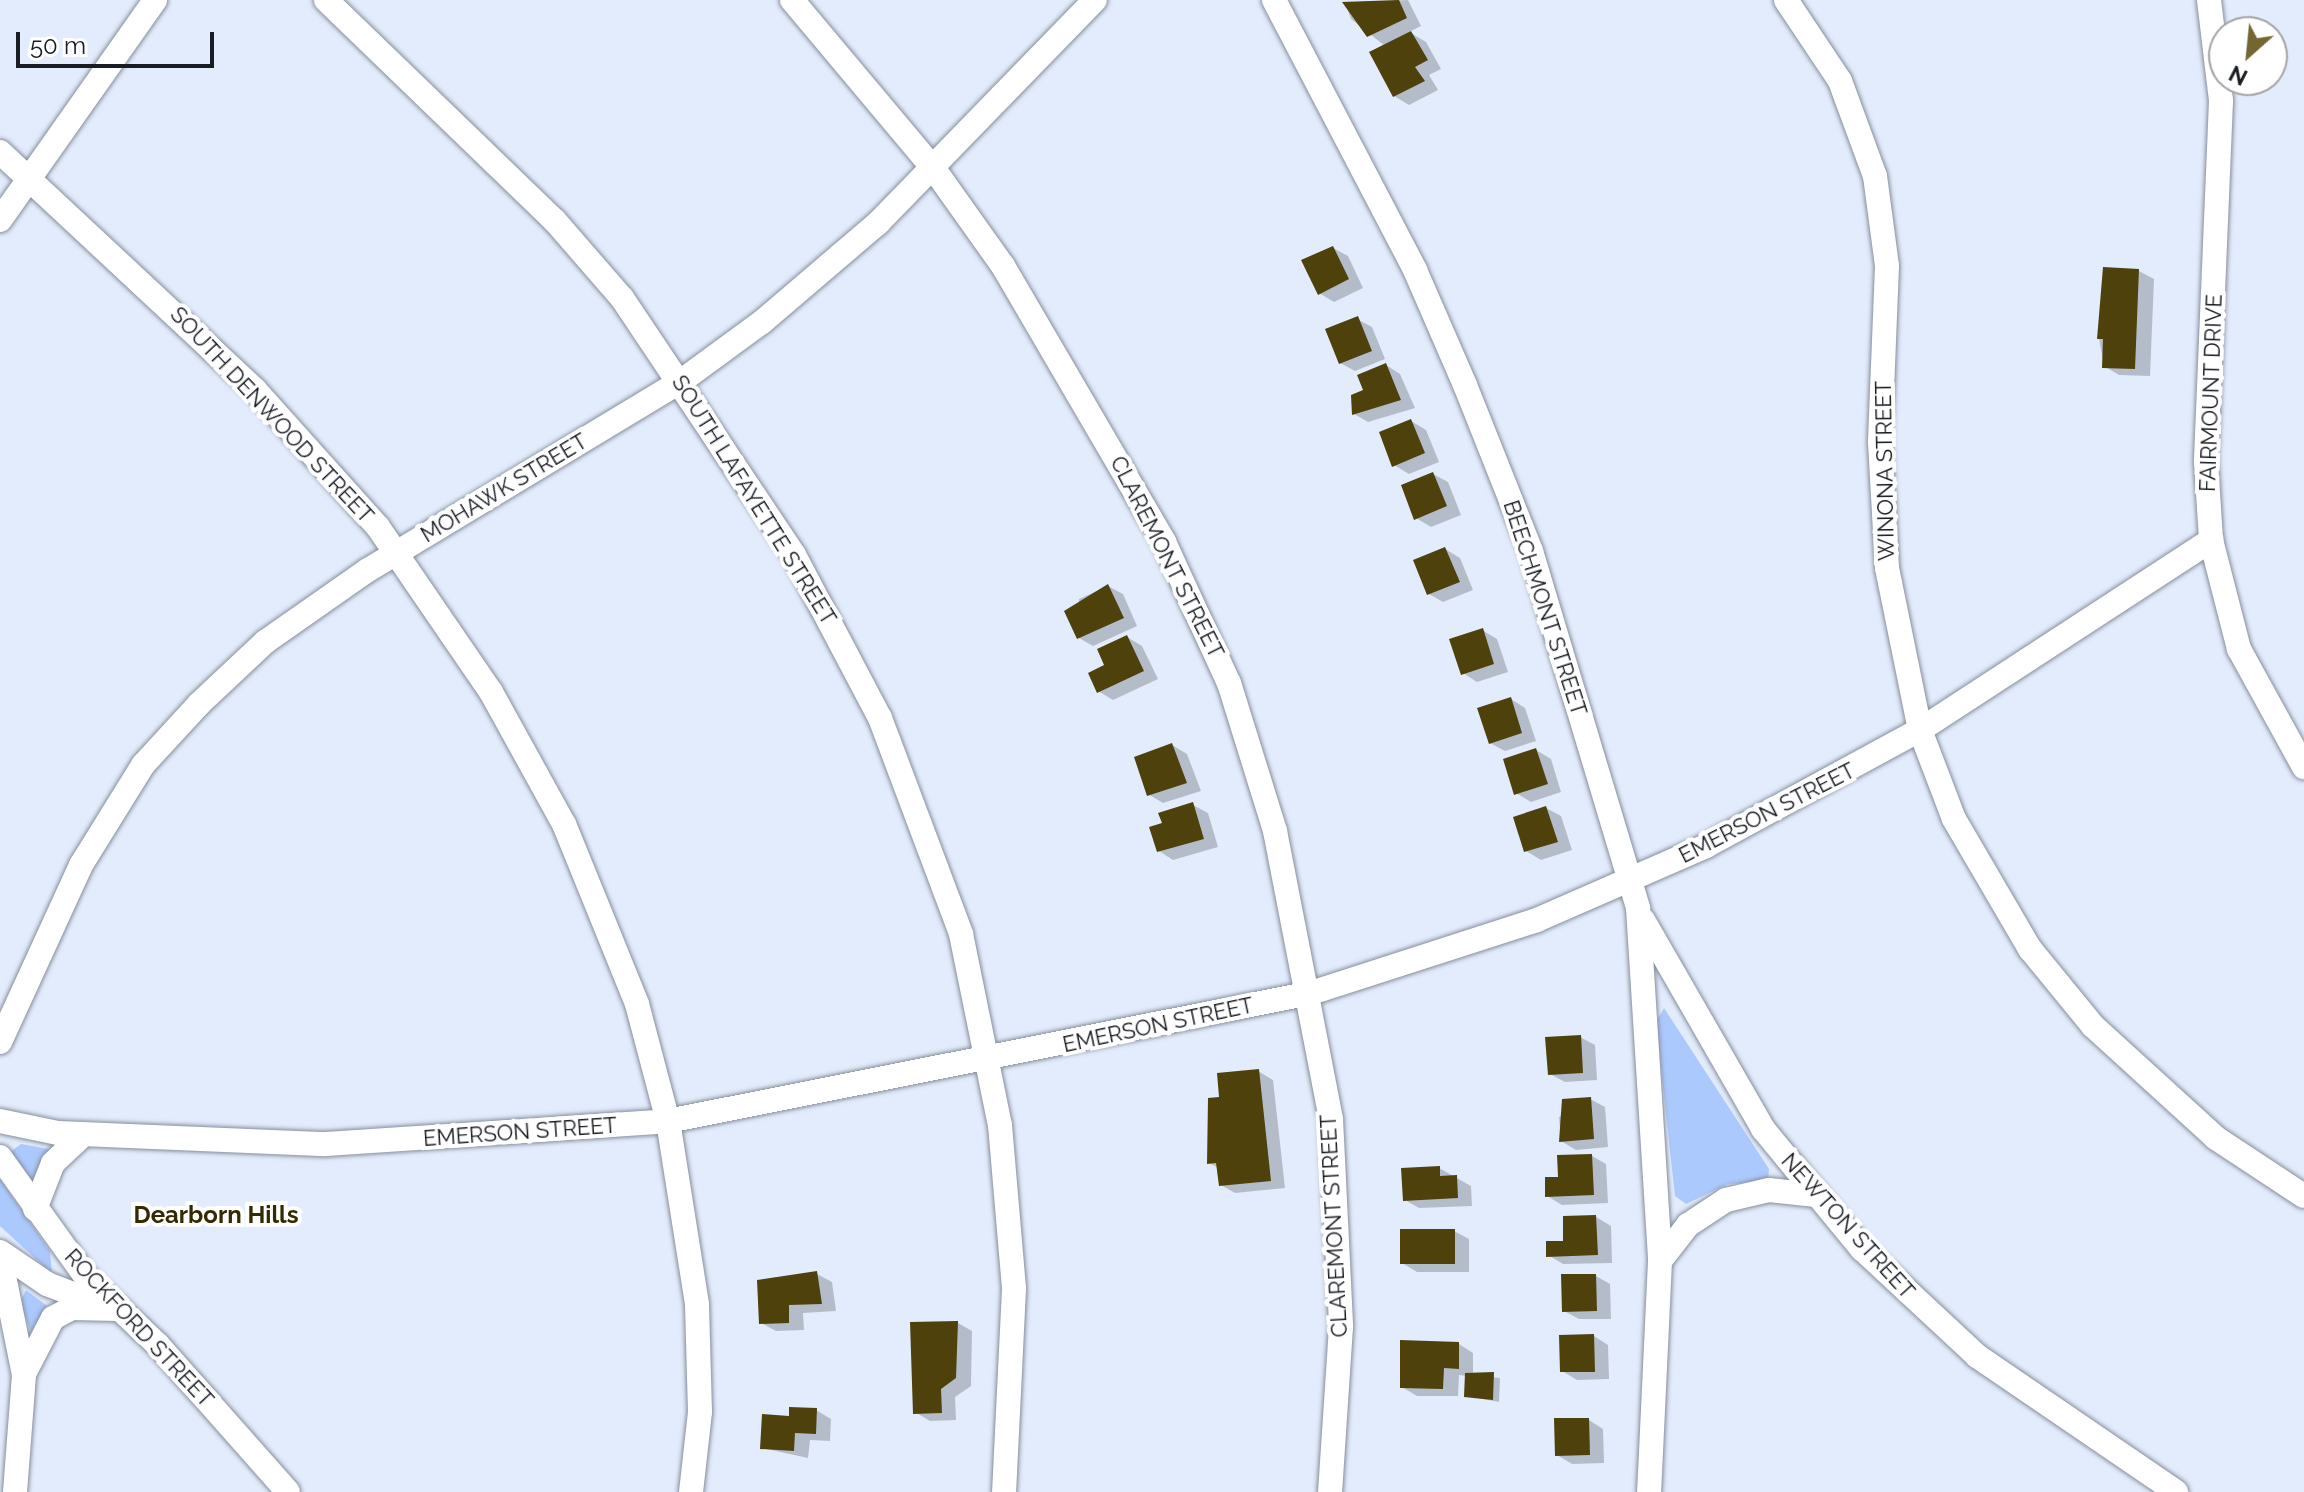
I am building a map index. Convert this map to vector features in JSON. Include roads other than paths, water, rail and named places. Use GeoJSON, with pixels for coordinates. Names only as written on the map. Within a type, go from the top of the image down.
{"type":"FeatureCollection","features":[{"type":"Feature","properties":{"kind":"street"},"geometry":{"type":"LineString","coordinates":[[0,220],[27,176],[155,0]]}},
{"type":"Feature","properties":{"kind":"street","name":"SOUTH LAFAYETTE STREET"},"geometry":{"type":"LineString","coordinates":[[326,0],[555,221],[680,382],[794,555],[880,718],[956,919],[989,1062],[1014,1289],[1004,1492]]}},
{"type":"Feature","properties":{"kind":"street","name":"CLAREMONT STREET"},"geometry":{"type":"LineString","coordinates":[[792,0],[934,169],[1062,360],[1199,611],[1260,775],[1311,993],[1331,1119],[1340,1253],[1330,1492]]}},
{"type":"Feature","properties":{"kind":"street","name":"MOHAWK STREET"},"geometry":{"type":"LineString","coordinates":[[0,1042],[81,865],[143,765],[265,642],[396,553],[680,382],[813,280],[934,169],[1095,0]]}},
{"type":"Feature","properties":{"kind":"street","name":"BEECHMONT STREET"},"geometry":{"type":"LineString","coordinates":[[1274,0],[1445,336],[1531,551],[1640,915],[1660,1261],[1649,1492]]}},
{"type":"Feature","properties":{"kind":"street","name":"WINONA STREET"},"geometry":{"type":"LineString","coordinates":[[1786,0],[1840,81],[1875,176],[1887,266],[1883,528],[1920,730],[1976,862],[2061,989],[2175,1105],[2304,1196]]}},
{"type":"Feature","properties":{"kind":"street","name":"FAIRMOUNT DRIVE"},"geometry":{"type":"LineString","coordinates":[[2209,0],[2221,101],[2206,462],[2211,540],[2239,649],[2304,767]]}},
{"type":"Feature","properties":{"kind":"street","name":"SOUTH DENWOOD STREET"},"geometry":{"type":"LineString","coordinates":[[0,152],[255,390],[396,553],[491,692],[564,824],[637,1004],[668,1121],[697,1305],[700,1412],[691,1492]]}},
{"type":"Feature","properties":{"kind":"street","name":"EMERSON STREET"},"geometry":{"type":"LineString","coordinates":[[0,1121],[84,1134],[326,1144],[668,1121],[989,1062],[1311,993],[1537,920],[1631,881],[1920,730],[2211,540]]}},
{"type":"Feature","properties":{"kind":"street","name":"NEWTON STREET"},"geometry":{"type":"LineString","coordinates":[[1640,915],[1763,1129],[1814,1195],[1977,1356],[2176,1492]]}},
{"type":"Feature","properties":{"kind":"street"},"geometry":{"type":"LineString","coordinates":[[35,1209],[53,1163],[84,1134]]}},
{"type":"Feature","properties":{"kind":"street","name":"ROCKFORD STREET"},"geometry":{"type":"LineString","coordinates":[[0,1157],[35,1209],[118,1309],[288,1492]]}},
{"type":"Feature","properties":{"kind":"street"},"geometry":{"type":"LineString","coordinates":[[1660,1261],[1688,1225],[1726,1200],[1769,1190],[1814,1195]]}},
{"type":"Feature","properties":{"kind":"street"},"geometry":{"type":"LineString","coordinates":[[0,1254],[47,1284],[118,1309]]}},
{"type":"Feature","properties":{"kind":"street"},"geometry":{"type":"LineString","coordinates":[[0,1254],[24,1375],[15,1492]]}},
{"type":"Feature","properties":{"kind":"street"},"geometry":{"type":"LineString","coordinates":[[24,1375],[53,1318],[72,1308],[118,1309]]}},
{"type":"Feature","properties":{"kind":"district","name":"Dearborn Hills"},"geometry":{"type":"Point","coordinates":[216,1215]}}]}
